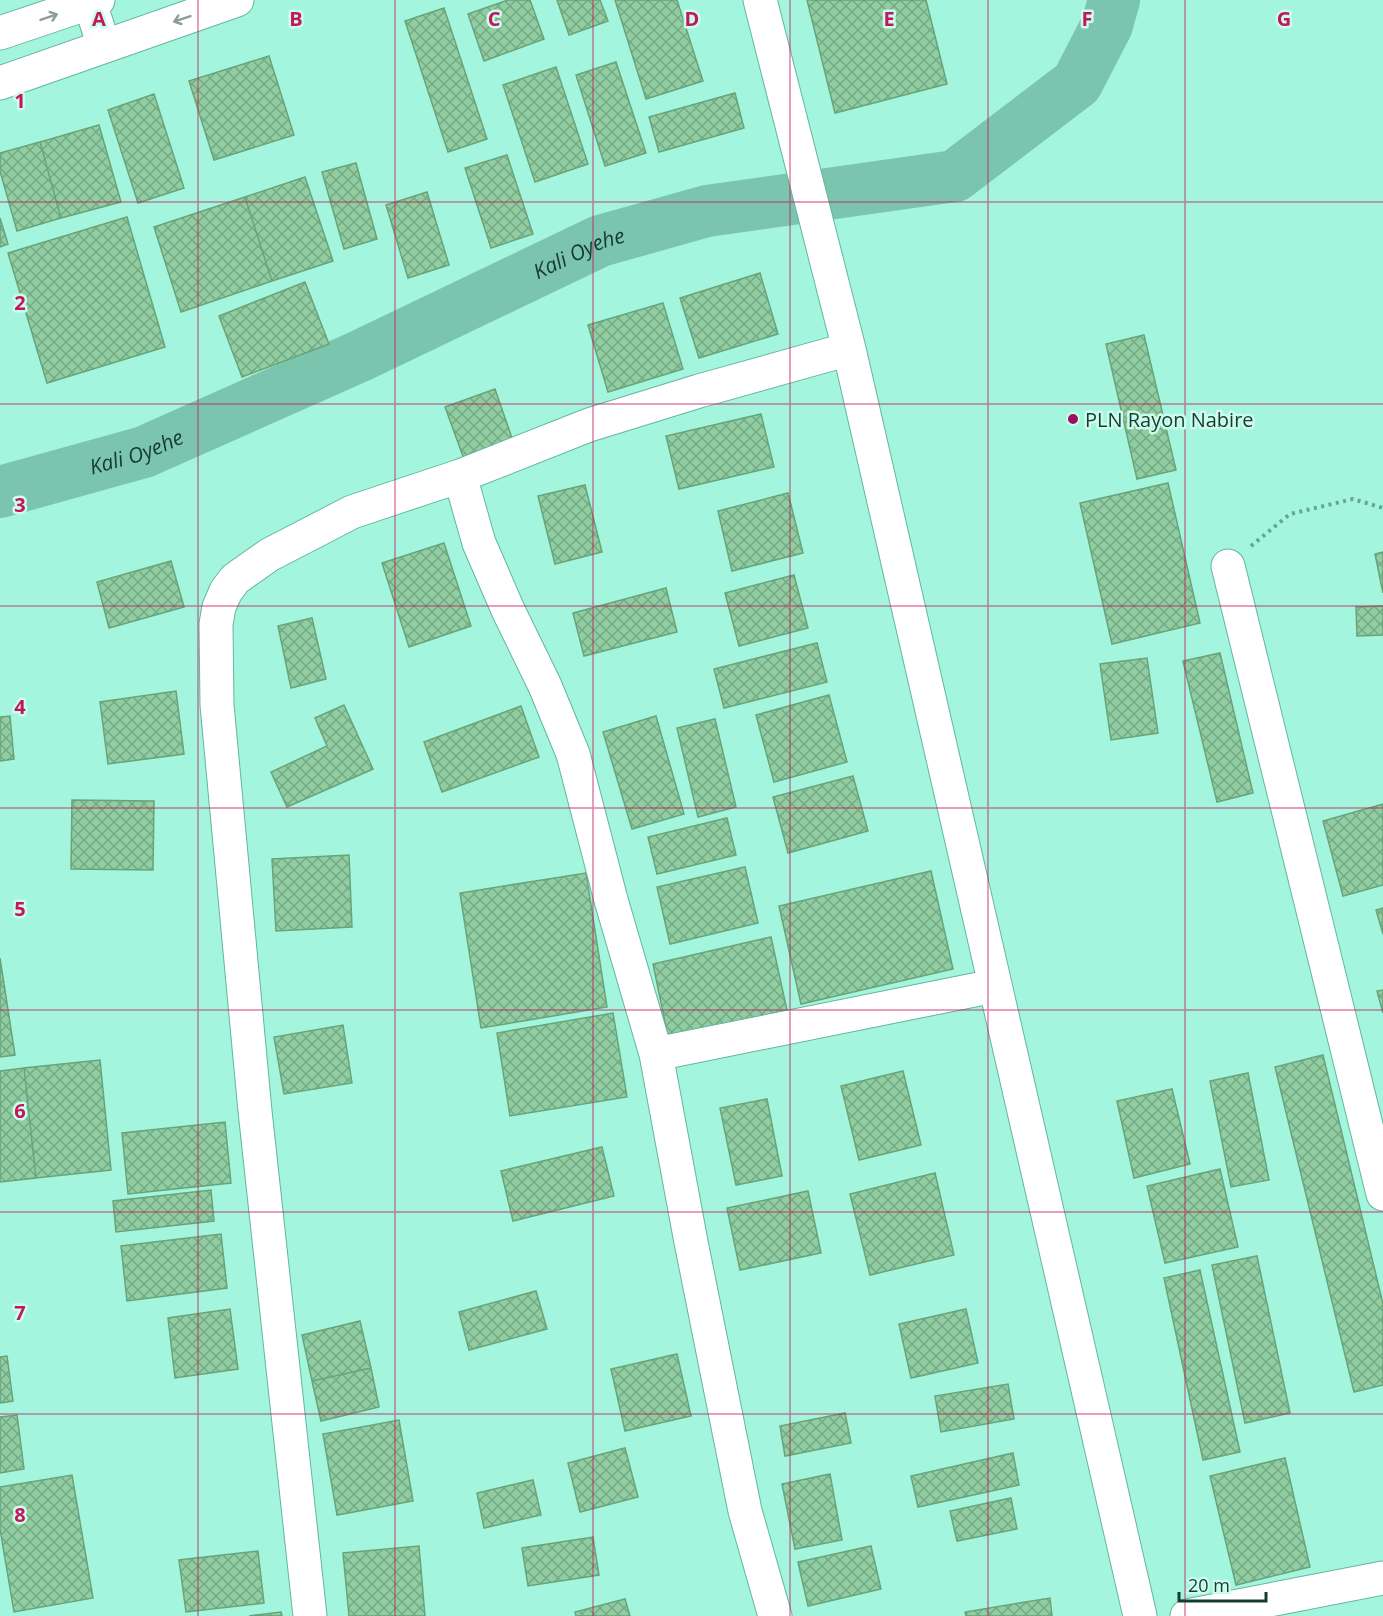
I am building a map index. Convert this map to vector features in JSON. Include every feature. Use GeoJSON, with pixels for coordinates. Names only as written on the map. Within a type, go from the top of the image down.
{"type":"FeatureCollection","features":[{"type":"Feature","properties":{"kind":"street"},"geometry":{"type":"LineString","coordinates":[[0,83],[237,0]]}},
{"type":"Feature","properties":{"kind":"street"},"geometry":{"type":"LineString","coordinates":[[759,0],[849,349],[1140,1616]]}},
{"type":"Feature","properties":{"kind":"street"},"geometry":{"type":"LineString","coordinates":[[0,33],[93,1],[105,46]]}},
{"type":"Feature","properties":{"kind":"street"},"geometry":{"type":"LineString","coordinates":[[310,1616],[255,1111],[217,705],[216,624],[219,607],[226,591],[235,579],[268,555],[352,512],[460,476],[590,425],[699,391],[849,349]]}},
{"type":"Feature","properties":{"kind":"street"},"geometry":{"type":"LineString","coordinates":[[460,476],[479,543],[573,754],[611,900],[656,1054],[693,1254],[745,1511],[775,1616]]}},
{"type":"Feature","properties":{"kind":"street"},"geometry":{"type":"LineString","coordinates":[[1228,566],[1383,1194]]}},
{"type":"Feature","properties":{"kind":"street"},"geometry":{"type":"LineString","coordinates":[[656,1054],[994,986]]}},
{"type":"Feature","properties":{"kind":"street"},"geometry":{"type":"LineString","coordinates":[[1187,1616],[1383,1578]]}},
{"type":"Feature","properties":{"kind":"path"},"geometry":{"type":"LineString","coordinates":[[1228,566],[1290,514],[1353,499],[1383,508]]}},
{"type":"Feature","properties":{"kind":"building"},"geometry":{"type":"Polygon","coordinates":[[[508,0],[530,0],[544,39],[484,61],[468,14],[508,0]]]}},
{"type":"Feature","properties":{"kind":"building"},"geometry":{"type":"Polygon","coordinates":[[[557,0],[600,0],[608,21],[569,35],[557,0]]]}},
{"type":"Feature","properties":{"kind":"building"},"geometry":{"type":"Polygon","coordinates":[[[615,0],[677,0],[703,81],[646,99],[615,0]]]}},
{"type":"Feature","properties":{"kind":"building"},"geometry":{"type":"Polygon","coordinates":[[[807,0],[926,0],[947,84],[835,113],[807,0]]]}},
{"type":"Feature","properties":{"kind":"building"},"geometry":{"type":"Polygon","coordinates":[[[444,8],[487,139],[448,152],[405,21],[444,8]]]}},
{"type":"Feature","properties":{"kind":"building"},"geometry":{"type":"Polygon","coordinates":[[[269,56],[294,135],[214,160],[189,81],[269,56]]]}},
{"type":"Feature","properties":{"kind":"building"},"geometry":{"type":"Polygon","coordinates":[[[616,62],[646,153],[605,166],[576,75],[616,62]]]}},
{"type":"Feature","properties":{"kind":"building"},"geometry":{"type":"Polygon","coordinates":[[[556,67],[588,164],[535,182],[503,85],[556,67]]]}},
{"type":"Feature","properties":{"kind":"building"},"geometry":{"type":"Polygon","coordinates":[[[735,93],[744,128],[659,152],[649,117],[735,93]]]}},
{"type":"Feature","properties":{"kind":"building"},"geometry":{"type":"Polygon","coordinates":[[[154,94],[184,188],[138,203],[108,110],[154,94]]]}},
{"type":"Feature","properties":{"kind":"building"},"geometry":{"type":"Polygon","coordinates":[[[99,125],[121,202],[61,218],[40,142],[99,125]]]}},
{"type":"Feature","properties":{"kind":"building"},"geometry":{"type":"Polygon","coordinates":[[[40,142],[61,218],[17,231],[0,171],[0,153],[40,142]]]}},
{"type":"Feature","properties":{"kind":"building"},"geometry":{"type":"Polygon","coordinates":[[[507,155],[533,234],[491,248],[465,168],[507,155]]]}},
{"type":"Feature","properties":{"kind":"building"},"geometry":{"type":"Polygon","coordinates":[[[356,163],[377,239],[344,249],[322,172],[356,163]]]}},
{"type":"Feature","properties":{"kind":"building"},"geometry":{"type":"Polygon","coordinates":[[[305,177],[333,261],[272,281],[245,197],[305,177]]]}},
{"type":"Feature","properties":{"kind":"building"},"geometry":{"type":"Polygon","coordinates":[[[427,192],[449,265],[408,278],[386,205],[427,192]]]}},
{"type":"Feature","properties":{"kind":"building"},"geometry":{"type":"Polygon","coordinates":[[[245,197],[272,281],[181,312],[154,227],[245,197]]]}},
{"type":"Feature","properties":{"kind":"building"},"geometry":{"type":"Polygon","coordinates":[[[127,217],[165,347],[47,383],[8,253],[127,217]]]}},
{"type":"Feature","properties":{"kind":"building"},"geometry":{"type":"Polygon","coordinates":[[[0,218],[8,244],[0,247],[0,218]]]}},
{"type":"Feature","properties":{"kind":"building"},"geometry":{"type":"Polygon","coordinates":[[[760,273],[778,334],[699,358],[680,298],[760,273]]]}},
{"type":"Feature","properties":{"kind":"building"},"geometry":{"type":"Polygon","coordinates":[[[305,282],[329,344],[242,377],[219,316],[305,282]]]}},
{"type":"Feature","properties":{"kind":"building"},"geometry":{"type":"Polygon","coordinates":[[[663,303],[683,369],[608,392],[588,325],[663,303]]]}},
{"type":"Feature","properties":{"kind":"building"},"geometry":{"type":"Polygon","coordinates":[[[1144,335],[1176,470],[1137,479],[1106,344],[1144,335]]]}},
{"type":"Feature","properties":{"kind":"building"},"geometry":{"type":"Polygon","coordinates":[[[495,389],[513,441],[464,459],[445,407],[495,389]]]}},
{"type":"Feature","properties":{"kind":"building"},"geometry":{"type":"Polygon","coordinates":[[[761,414],[774,467],[679,489],[666,436],[761,414]]]}},
{"type":"Feature","properties":{"kind":"building"},"geometry":{"type":"Polygon","coordinates":[[[1168,483],[1200,623],[1112,644],[1080,503],[1168,483]]]}},
{"type":"Feature","properties":{"kind":"building"},"geometry":{"type":"Polygon","coordinates":[[[585,485],[602,552],[555,564],[538,496],[585,485]]]}},
{"type":"Feature","properties":{"kind":"building"},"geometry":{"type":"Polygon","coordinates":[[[788,493],[803,553],[732,571],[718,511],[788,493]]]}},
{"type":"Feature","properties":{"kind":"building"},"geometry":{"type":"Polygon","coordinates":[[[444,543],[471,626],[409,647],[382,563],[444,543]]]}},
{"type":"Feature","properties":{"kind":"building"},"geometry":{"type":"Polygon","coordinates":[[[1383,552],[1383,593],[1375,554],[1383,552]]]}},
{"type":"Feature","properties":{"kind":"building"},"geometry":{"type":"Polygon","coordinates":[[[171,561],[184,607],[109,628],[97,582],[171,561]]]}},
{"type":"Feature","properties":{"kind":"building"},"geometry":{"type":"Polygon","coordinates":[[[794,575],[808,628],[739,646],[725,593],[794,575]]]}},
{"type":"Feature","properties":{"kind":"building"},"geometry":{"type":"Polygon","coordinates":[[[666,588],[677,632],[584,656],[573,613],[666,588]]]}},
{"type":"Feature","properties":{"kind":"building"},"geometry":{"type":"Polygon","coordinates":[[[1383,606],[1383,635],[1357,636],[1356,607],[1383,606]]]}},
{"type":"Feature","properties":{"kind":"building"},"geometry":{"type":"Polygon","coordinates":[[[312,618],[326,679],[291,688],[278,626],[312,618]]]}},
{"type":"Feature","properties":{"kind":"building"},"geometry":{"type":"Polygon","coordinates":[[[817,643],[827,682],[724,708],[714,669],[817,643]]]}},
{"type":"Feature","properties":{"kind":"building"},"geometry":{"type":"Polygon","coordinates":[[[1220,653],[1253,793],[1217,802],[1183,661],[1220,653]]]}},
{"type":"Feature","properties":{"kind":"building"},"geometry":{"type":"Polygon","coordinates":[[[1147,658],[1158,733],[1111,740],[1100,664],[1147,658]]]}},
{"type":"Feature","properties":{"kind":"building"},"geometry":{"type":"Polygon","coordinates":[[[176,691],[184,754],[108,764],[100,702],[176,691]]]}},
{"type":"Feature","properties":{"kind":"building"},"geometry":{"type":"Polygon","coordinates":[[[829,695],[847,762],[774,782],[756,715],[829,695]]]}},
{"type":"Feature","properties":{"kind":"building"},"geometry":{"type":"Polygon","coordinates":[[[344,705],[373,769],[287,807],[271,772],[327,746],[315,718],[344,705]]]}},
{"type":"Feature","properties":{"kind":"building"},"geometry":{"type":"Polygon","coordinates":[[[521,706],[539,757],[442,792],[424,742],[521,706]]]}},
{"type":"Feature","properties":{"kind":"building"},"geometry":{"type":"Polygon","coordinates":[[[10,716],[14,759],[0,761],[0,717],[10,716]]]}},
{"type":"Feature","properties":{"kind":"building"},"geometry":{"type":"Polygon","coordinates":[[[656,716],[684,814],[632,829],[603,732],[656,716]]]}},
{"type":"Feature","properties":{"kind":"building"},"geometry":{"type":"Polygon","coordinates":[[[715,719],[736,807],[698,817],[677,728],[715,719]]]}},
{"type":"Feature","properties":{"kind":"building"},"geometry":{"type":"Polygon","coordinates":[[[853,776],[868,831],[788,853],[773,797],[853,776]]]}},
{"type":"Feature","properties":{"kind":"building"},"geometry":{"type":"Polygon","coordinates":[[[72,800],[154,801],[153,870],[71,869],[72,800]]]}},
{"type":"Feature","properties":{"kind":"building"},"geometry":{"type":"Polygon","coordinates":[[[1383,804],[1383,885],[1343,896],[1323,821],[1383,804]]]}},
{"type":"Feature","properties":{"kind":"building"},"geometry":{"type":"Polygon","coordinates":[[[727,818],[736,855],[657,874],[648,837],[727,818]]]}},
{"type":"Feature","properties":{"kind":"building"},"geometry":{"type":"Polygon","coordinates":[[[349,855],[352,927],[276,931],[272,859],[349,855]]]}},
{"type":"Feature","properties":{"kind":"building"},"geometry":{"type":"Polygon","coordinates":[[[745,867],[758,923],[670,944],[657,887],[745,867]]]}},
{"type":"Feature","properties":{"kind":"building"},"geometry":{"type":"Polygon","coordinates":[[[931,871],[953,969],[801,1004],[779,906],[931,871]]]}},
{"type":"Feature","properties":{"kind":"building"},"geometry":{"type":"Polygon","coordinates":[[[586,873],[607,1007],[481,1028],[460,893],[586,873]]]}},
{"type":"Feature","properties":{"kind":"building"},"geometry":{"type":"Polygon","coordinates":[[[1383,908],[1383,934],[1376,910],[1383,908]]]}},
{"type":"Feature","properties":{"kind":"building"},"geometry":{"type":"Polygon","coordinates":[[[771,937],[788,1015],[669,1042],[653,964],[771,937]]]}},
{"type":"Feature","properties":{"kind":"building"},"geometry":{"type":"Polygon","coordinates":[[[0,958],[15,1055],[0,1057],[0,958]]]}},
{"type":"Feature","properties":{"kind":"building"},"geometry":{"type":"Polygon","coordinates":[[[1383,990],[1383,1013],[1377,991],[1383,990]]]}},
{"type":"Feature","properties":{"kind":"building"},"geometry":{"type":"Polygon","coordinates":[[[613,1013],[627,1097],[510,1116],[497,1033],[613,1013]]]}},
{"type":"Feature","properties":{"kind":"building"},"geometry":{"type":"Polygon","coordinates":[[[343,1025],[352,1083],[284,1094],[274,1037],[343,1025]]]}},
{"type":"Feature","properties":{"kind":"building"},"geometry":{"type":"Polygon","coordinates":[[[1323,1055],[1383,1304],[1383,1385],[1354,1392],[1275,1067],[1323,1055]]]}},
{"type":"Feature","properties":{"kind":"building"},"geometry":{"type":"Polygon","coordinates":[[[100,1060],[111,1170],[36,1178],[24,1068],[100,1060]]]}},
{"type":"Feature","properties":{"kind":"building"},"geometry":{"type":"Polygon","coordinates":[[[24,1068],[36,1178],[0,1182],[0,1071],[24,1068]]]}},
{"type":"Feature","properties":{"kind":"building"},"geometry":{"type":"Polygon","coordinates":[[[903,1071],[921,1145],[859,1160],[841,1086],[903,1071]]]}},
{"type":"Feature","properties":{"kind":"building"},"geometry":{"type":"Polygon","coordinates":[[[1248,1073],[1269,1180],[1231,1187],[1210,1081],[1248,1073]]]}},
{"type":"Feature","properties":{"kind":"building"},"geometry":{"type":"Polygon","coordinates":[[[1172,1089],[1190,1164],[1134,1178],[1117,1101],[1172,1089]]]}},
{"type":"Feature","properties":{"kind":"building"},"geometry":{"type":"Polygon","coordinates":[[[767,1099],[782,1176],[736,1185],[720,1108],[767,1099]]]}},
{"type":"Feature","properties":{"kind":"building"},"geometry":{"type":"Polygon","coordinates":[[[225,1122],[231,1183],[128,1194],[122,1133],[225,1122]]]}},
{"type":"Feature","properties":{"kind":"building"},"geometry":{"type":"Polygon","coordinates":[[[602,1147],[614,1196],[513,1221],[501,1171],[602,1147]]]}},
{"type":"Feature","properties":{"kind":"building"},"geometry":{"type":"Polygon","coordinates":[[[1220,1169],[1238,1247],[1165,1263],[1147,1186],[1220,1169]]]}},
{"type":"Feature","properties":{"kind":"building"},"geometry":{"type":"Polygon","coordinates":[[[935,1173],[954,1255],[870,1275],[850,1194],[935,1173]]]}},
{"type":"Feature","properties":{"kind":"building"},"geometry":{"type":"Polygon","coordinates":[[[211,1190],[214,1221],[116,1232],[113,1201],[211,1190]]]}},
{"type":"Feature","properties":{"kind":"building"},"geometry":{"type":"Polygon","coordinates":[[[808,1191],[821,1253],[740,1270],[727,1208],[808,1191]]]}},
{"type":"Feature","properties":{"kind":"building"},"geometry":{"type":"Polygon","coordinates":[[[221,1234],[227,1288],[127,1301],[121,1246],[221,1234]]]}},
{"type":"Feature","properties":{"kind":"building"},"geometry":{"type":"Polygon","coordinates":[[[1257,1256],[1290,1413],[1245,1423],[1212,1265],[1257,1256]]]}},
{"type":"Feature","properties":{"kind":"building"},"geometry":{"type":"Polygon","coordinates":[[[1200,1270],[1240,1452],[1203,1460],[1164,1278],[1200,1270]]]}},
{"type":"Feature","properties":{"kind":"building"},"geometry":{"type":"Polygon","coordinates":[[[536,1291],[547,1329],[469,1350],[459,1312],[536,1291]]]}},
{"type":"Feature","properties":{"kind":"building"},"geometry":{"type":"Polygon","coordinates":[[[230,1309],[238,1369],[175,1378],[168,1318],[230,1309]]]}},
{"type":"Feature","properties":{"kind":"building"},"geometry":{"type":"Polygon","coordinates":[[[966,1309],[978,1363],[911,1378],[899,1324],[966,1309]]]}},
{"type":"Feature","properties":{"kind":"building"},"geometry":{"type":"Polygon","coordinates":[[[360,1321],[371,1368],[312,1381],[302,1335],[360,1321]]]}},
{"type":"Feature","properties":{"kind":"building"},"geometry":{"type":"Polygon","coordinates":[[[677,1354],[691,1416],[625,1431],[611,1369],[677,1354]]]}},
{"type":"Feature","properties":{"kind":"building"},"geometry":{"type":"Polygon","coordinates":[[[7,1356],[13,1401],[0,1403],[0,1357],[7,1356]]]}},
{"type":"Feature","properties":{"kind":"building"},"geometry":{"type":"Polygon","coordinates":[[[371,1368],[379,1407],[321,1421],[312,1381],[371,1368]]]}},
{"type":"Feature","properties":{"kind":"building"},"geometry":{"type":"Polygon","coordinates":[[[1008,1384],[1014,1419],[941,1432],[935,1396],[1008,1384]]]}},
{"type":"Feature","properties":{"kind":"building"},"geometry":{"type":"Polygon","coordinates":[[[845,1413],[851,1443],[785,1456],[780,1426],[845,1413]]]}},
{"type":"Feature","properties":{"kind":"building"},"geometry":{"type":"Polygon","coordinates":[[[17,1415],[24,1469],[0,1473],[0,1417],[17,1415]]]}},
{"type":"Feature","properties":{"kind":"building"},"geometry":{"type":"Polygon","coordinates":[[[399,1420],[413,1501],[337,1515],[323,1434],[399,1420]]]}},
{"type":"Feature","properties":{"kind":"building"},"geometry":{"type":"Polygon","coordinates":[[[625,1448],[638,1497],[580,1512],[568,1463],[625,1448]]]}},
{"type":"Feature","properties":{"kind":"building"},"geometry":{"type":"Polygon","coordinates":[[[1013,1453],[1019,1485],[918,1507],[911,1476],[1013,1453]]]}},
{"type":"Feature","properties":{"kind":"building"},"geometry":{"type":"Polygon","coordinates":[[[1285,1458],[1310,1567],[1236,1585],[1210,1476],[1285,1458]]]}},
{"type":"Feature","properties":{"kind":"building"},"geometry":{"type":"Polygon","coordinates":[[[830,1474],[842,1540],[795,1549],[782,1484],[830,1474]]]}},
{"type":"Feature","properties":{"kind":"building"},"geometry":{"type":"Polygon","coordinates":[[[72,1475],[93,1598],[14,1612],[0,1529],[0,1487],[72,1475]]]}},
{"type":"Feature","properties":{"kind":"building"},"geometry":{"type":"Polygon","coordinates":[[[533,1480],[541,1515],[484,1528],[477,1493],[533,1480]]]}},
{"type":"Feature","properties":{"kind":"building"},"geometry":{"type":"Polygon","coordinates":[[[1011,1498],[1017,1529],[957,1541],[950,1511],[1011,1498]]]}},
{"type":"Feature","properties":{"kind":"building"},"geometry":{"type":"Polygon","coordinates":[[[593,1537],[599,1575],[528,1586],[522,1548],[593,1537]]]}},
{"type":"Feature","properties":{"kind":"building"},"geometry":{"type":"Polygon","coordinates":[[[419,1546],[425,1616],[349,1616],[343,1553],[419,1546]]]}},
{"type":"Feature","properties":{"kind":"building"},"geometry":{"type":"Polygon","coordinates":[[[871,1546],[881,1589],[808,1606],[798,1562],[871,1546]]]}},
{"type":"Feature","properties":{"kind":"building"},"geometry":{"type":"Polygon","coordinates":[[[258,1551],[264,1603],[186,1612],[179,1560],[258,1551]]]}},
{"type":"Feature","properties":{"kind":"building"},"geometry":{"type":"Polygon","coordinates":[[[1050,1598],[1052,1616],[966,1616],[965,1612],[1050,1598]]]}},
{"type":"Feature","properties":{"kind":"building"},"geometry":{"type":"Polygon","coordinates":[[[625,1599],[630,1616],[576,1616],[575,1612],[625,1599]]]}},
{"type":"Feature","properties":{"kind":"building"},"geometry":{"type":"Polygon","coordinates":[[[281,1612],[282,1616],[249,1616],[281,1612]]]}},
{"type":"Feature","properties":{"kind":"waterway","name":"Kali Oyehe"},"geometry":{"type":"LineString","coordinates":[[0,492],[144,452],[360,356],[600,241],[707,211],[955,176],[1077,83],[1107,25],[1114,0]]}},
{"type":"Feature","properties":{"kind":"place","name":"PLN Rayon Nabire"},"geometry":{"type":"Point","coordinates":[1073,419]}}]}
